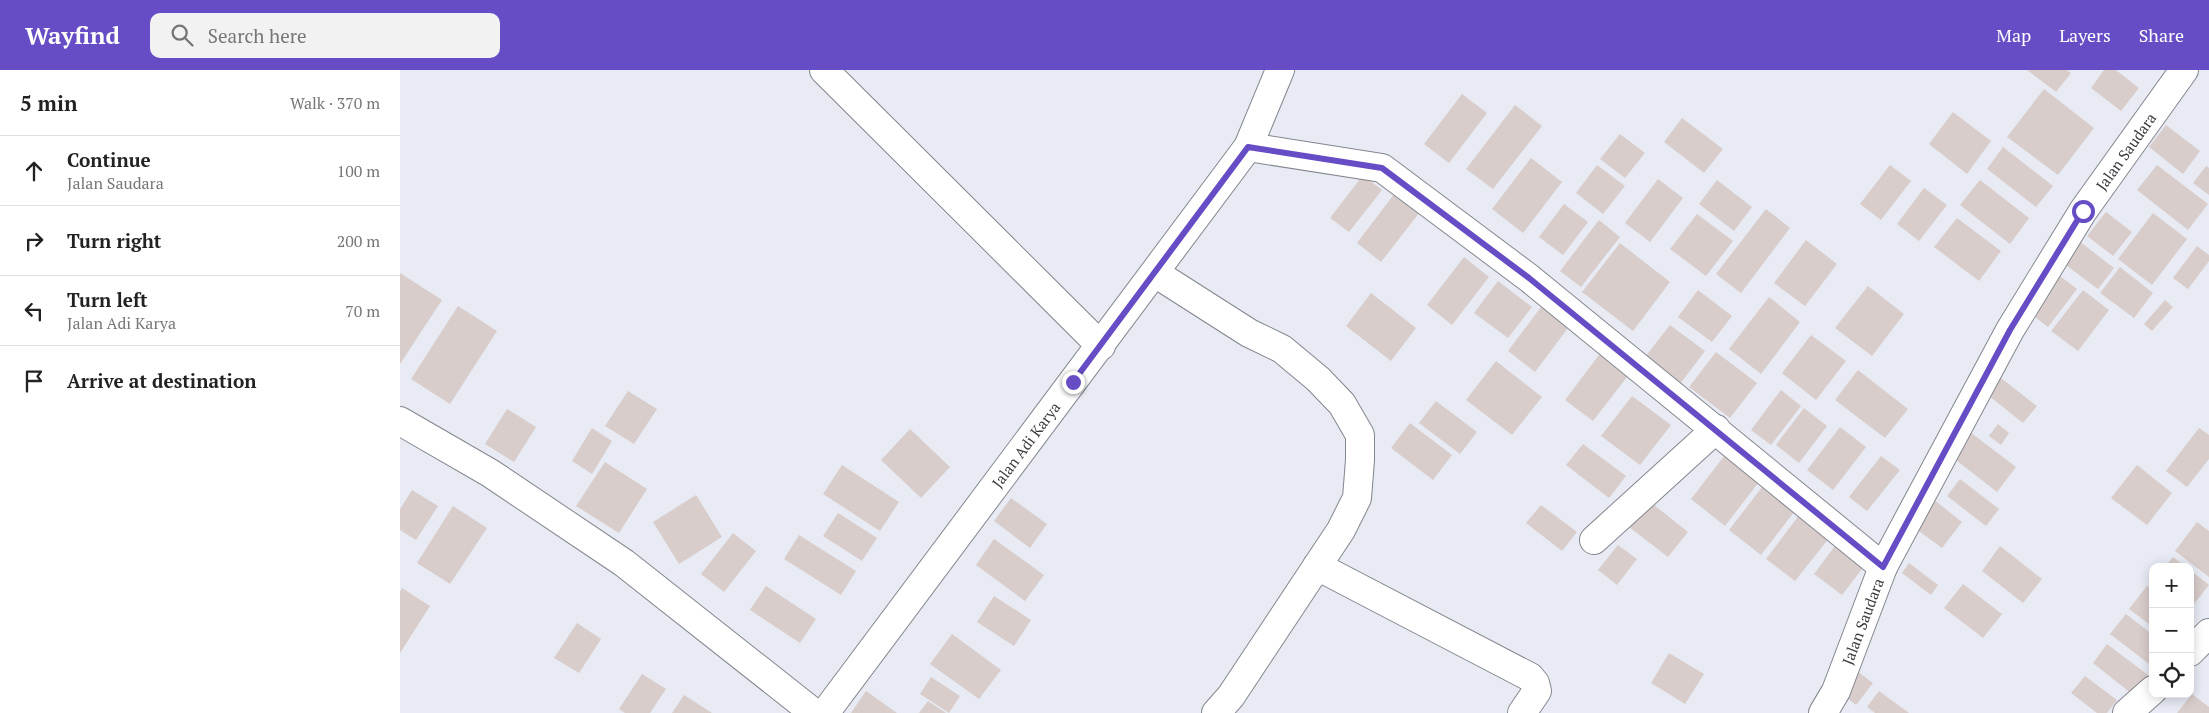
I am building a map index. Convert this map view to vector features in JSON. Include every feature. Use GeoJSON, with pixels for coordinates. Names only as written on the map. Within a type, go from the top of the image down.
{"type":"FeatureCollection","features":[{"type":"Feature","properties":{"kind":"street"},"geometry":{"type":"LineString","coordinates":[[824,70],[1101,346]]}},
{"type":"Feature","properties":{"kind":"street","name":"Jalan Adi Karya"},"geometry":{"type":"LineString","coordinates":[[826,712],[1248,147],[1280,70]]}},
{"type":"Feature","properties":{"kind":"street","name":"Jalan Saudara"},"geometry":{"type":"LineString","coordinates":[[1823,713],[1836,691],[1883,567],[2010,330],[2083,211],[2184,70]]}},
{"type":"Feature","properties":{"kind":"street"},"geometry":{"type":"LineString","coordinates":[[1248,147],[1382,168],[1529,278],[1883,567]]}},
{"type":"Feature","properties":{"kind":"street"},"geometry":{"type":"LineString","coordinates":[[1155,274],[1250,333],[1282,349],[1318,379],[1342,404],[1360,435],[1360,460],[1356,498],[1341,530],[1231,696],[1216,713]]}},
{"type":"Feature","properties":{"kind":"street"},"geometry":{"type":"LineString","coordinates":[[400,421],[490,473],[624,563],[826,712]]}},
{"type":"Feature","properties":{"kind":"street"},"geometry":{"type":"LineString","coordinates":[[1594,540],[1716,429]]}},
{"type":"Feature","properties":{"kind":"street"},"geometry":{"type":"LineString","coordinates":[[1317,566],[1530,677],[1535,683],[1537,691],[1522,713]]}},
{"type":"Feature","properties":{"kind":"street"},"geometry":{"type":"LineString","coordinates":[[2194,648],[2209,633]]}},
{"type":"Feature","properties":{"kind":"street"},"geometry":{"type":"LineString","coordinates":[[2127,713],[2149,694]]}},
{"type":"Feature","properties":{"kind":"building"},"geometry":{"type":"Polygon","coordinates":[[[2027,70],[2067,70],[2071,73],[2056,92],[2027,70]]]}},
{"type":"Feature","properties":{"kind":"building"},"geometry":{"type":"Polygon","coordinates":[[[2104,70],[2116,70],[2139,88],[2121,111],[2091,88],[2104,70]]]}},
{"type":"Feature","properties":{"kind":"building"},"geometry":{"type":"Polygon","coordinates":[[[2044,89],[2094,128],[2058,175],[2007,137],[2044,89]]]}},
{"type":"Feature","properties":{"kind":"building"},"geometry":{"type":"Polygon","coordinates":[[[1462,94],[1487,113],[1449,163],[1424,144],[1462,94]]]}},
{"type":"Feature","properties":{"kind":"building"},"geometry":{"type":"Polygon","coordinates":[[[1515,105],[1542,126],[1493,189],[1466,169],[1515,105]]]}},
{"type":"Feature","properties":{"kind":"building"},"geometry":{"type":"Polygon","coordinates":[[[1953,112],[1991,141],[1967,174],[1929,144],[1953,112]]]}},
{"type":"Feature","properties":{"kind":"building"},"geometry":{"type":"Polygon","coordinates":[[[1682,118],[1723,149],[1704,173],[1664,142],[1682,118]]]}},
{"type":"Feature","properties":{"kind":"building"},"geometry":{"type":"Polygon","coordinates":[[[2166,125],[2200,151],[2183,174],[2149,147],[2166,125]]]}},
{"type":"Feature","properties":{"kind":"building"},"geometry":{"type":"Polygon","coordinates":[[[1620,134],[1645,153],[1625,178],[1600,159],[1620,134]]]}},
{"type":"Feature","properties":{"kind":"building"},"geometry":{"type":"Polygon","coordinates":[[[2003,147],[2053,186],[2036,207],[1987,169],[2003,147]]]}},
{"type":"Feature","properties":{"kind":"building"},"geometry":{"type":"Polygon","coordinates":[[[1531,158],[1562,182],[1523,233],[1492,209],[1531,158]]]}},
{"type":"Feature","properties":{"kind":"building"},"geometry":{"type":"Polygon","coordinates":[[[1597,165],[1625,186],[1603,214],[1576,193],[1597,165]]]}},
{"type":"Feature","properties":{"kind":"building"},"geometry":{"type":"Polygon","coordinates":[[[1890,165],[1911,181],[1881,220],[1860,204],[1890,165]]]}},
{"type":"Feature","properties":{"kind":"building"},"geometry":{"type":"Polygon","coordinates":[[[2157,165],[2208,204],[2188,230],[2137,190],[2157,165]]]}},
{"type":"Feature","properties":{"kind":"building"},"geometry":{"type":"Polygon","coordinates":[[[2206,166],[2209,168],[2209,195],[2193,183],[2206,166]]]}},
{"type":"Feature","properties":{"kind":"building"},"geometry":{"type":"Polygon","coordinates":[[[1363,175],[1382,190],[1349,232],[1330,218],[1363,175]]]}},
{"type":"Feature","properties":{"kind":"building"},"geometry":{"type":"Polygon","coordinates":[[[1658,179],[1683,198],[1650,242],[1625,223],[1658,179]]]}},
{"type":"Feature","properties":{"kind":"building"},"geometry":{"type":"Polygon","coordinates":[[[1717,180],[1752,207],[1734,231],[1699,204],[1717,180]]]}},
{"type":"Feature","properties":{"kind":"building"},"geometry":{"type":"Polygon","coordinates":[[[1980,180],[2029,218],[2010,244],[1960,205],[1980,180]]]}},
{"type":"Feature","properties":{"kind":"building"},"geometry":{"type":"Polygon","coordinates":[[[1924,188],[1947,205],[1919,241],[1897,224],[1924,188]]]}},
{"type":"Feature","properties":{"kind":"building"},"geometry":{"type":"Polygon","coordinates":[[[1398,189],[1423,208],[1381,262],[1357,243],[1398,189]]]}},
{"type":"Feature","properties":{"kind":"building"},"geometry":{"type":"Polygon","coordinates":[[[1564,204],[1588,222],[1563,255],[1539,237],[1564,204]]]}},
{"type":"Feature","properties":{"kind":"building"},"geometry":{"type":"Polygon","coordinates":[[[1766,209],[1790,228],[1741,293],[1716,274],[1766,209]]]}},
{"type":"Feature","properties":{"kind":"building"},"geometry":{"type":"Polygon","coordinates":[[[2106,212],[2132,232],[2113,256],[2087,236],[2106,212]]]}},
{"type":"Feature","properties":{"kind":"building"},"geometry":{"type":"Polygon","coordinates":[[[2153,213],[2187,239],[2152,285],[2118,259],[2153,213]]]}},
{"type":"Feature","properties":{"kind":"building"},"geometry":{"type":"Polygon","coordinates":[[[1697,214],[1733,241],[1706,276],[1670,249],[1697,214]]]}},
{"type":"Feature","properties":{"kind":"building"},"geometry":{"type":"Polygon","coordinates":[[[1957,218],[2001,251],[1979,281],[1934,247],[1957,218]]]}},
{"type":"Feature","properties":{"kind":"building"},"geometry":{"type":"Polygon","coordinates":[[[1599,220],[1620,237],[1581,287],[1560,271],[1599,220]]]}},
{"type":"Feature","properties":{"kind":"building"},"geometry":{"type":"Polygon","coordinates":[[[1806,240],[1837,264],[1805,306],[1774,283],[1806,240]]]}},
{"type":"Feature","properties":{"kind":"building"},"geometry":{"type":"Polygon","coordinates":[[[2079,241],[2114,268],[2098,289],[2063,263],[2079,241]]]}},
{"type":"Feature","properties":{"kind":"building"},"geometry":{"type":"Polygon","coordinates":[[[1620,243],[1670,282],[1633,331],[1582,292],[1620,243]]]}},
{"type":"Feature","properties":{"kind":"building"},"geometry":{"type":"Polygon","coordinates":[[[2197,246],[2209,255],[2209,261],[2188,289],[2173,278],[2197,246]]]}},
{"type":"Feature","properties":{"kind":"building"},"geometry":{"type":"Polygon","coordinates":[[[1464,257],[1489,277],[1452,325],[1427,305],[1464,257]]]}},
{"type":"Feature","properties":{"kind":"building"},"geometry":{"type":"Polygon","coordinates":[[[2120,267],[2153,293],[2134,318],[2100,293],[2120,267]]]}},
{"type":"Feature","properties":{"kind":"building"},"geometry":{"type":"Polygon","coordinates":[[[2055,272],[2077,289],[2048,327],[2026,310],[2055,272]]]}},
{"type":"Feature","properties":{"kind":"building"},"geometry":{"type":"Polygon","coordinates":[[[400,273],[442,300],[400,364],[400,273]]]}},
{"type":"Feature","properties":{"kind":"building"},"geometry":{"type":"Polygon","coordinates":[[[1498,281],[1532,307],[1508,338],[1474,313],[1498,281]]]}},
{"type":"Feature","properties":{"kind":"building"},"geometry":{"type":"Polygon","coordinates":[[[1868,286],[1904,314],[1872,356],[1835,328],[1868,286]]]}},
{"type":"Feature","properties":{"kind":"building"},"geometry":{"type":"Polygon","coordinates":[[[1698,290],[1732,316],[1712,342],[1678,317],[1698,290]]]}},
{"type":"Feature","properties":{"kind":"building"},"geometry":{"type":"Polygon","coordinates":[[[2083,290],[2109,310],[2078,351],[2051,331],[2083,290]]]}},
{"type":"Feature","properties":{"kind":"building"},"geometry":{"type":"Polygon","coordinates":[[[1371,293],[1416,328],[1391,361],[1346,326],[1371,293]]]}},
{"type":"Feature","properties":{"kind":"building"},"geometry":{"type":"Polygon","coordinates":[[[1769,297],[1800,322],[1761,374],[1729,349],[1769,297]]]}},
{"type":"Feature","properties":{"kind":"building"},"geometry":{"type":"Polygon","coordinates":[[[2165,300],[2173,307],[2152,331],[2144,324],[2165,300]]]}},
{"type":"Feature","properties":{"kind":"building"},"geometry":{"type":"Polygon","coordinates":[[[1544,303],[1571,324],[1535,372],[1508,351],[1544,303]]]}},
{"type":"Feature","properties":{"kind":"building"},"geometry":{"type":"Polygon","coordinates":[[[458,306],[497,331],[450,404],[411,379],[458,306]]]}},
{"type":"Feature","properties":{"kind":"building"},"geometry":{"type":"Polygon","coordinates":[[[1670,325],[1705,351],[1680,384],[1645,357],[1670,325]]]}},
{"type":"Feature","properties":{"kind":"building"},"geometry":{"type":"Polygon","coordinates":[[[1811,335],[1846,361],[1816,400],[1782,373],[1811,335]]]}},
{"type":"Feature","properties":{"kind":"building"},"geometry":{"type":"Polygon","coordinates":[[[1602,351],[1630,373],[1593,421],[1565,400],[1602,351]]]}},
{"type":"Feature","properties":{"kind":"building"},"geometry":{"type":"Polygon","coordinates":[[[1716,352],[1757,383],[1730,418],[1689,387],[1716,352]]]}},
{"type":"Feature","properties":{"kind":"building"},"geometry":{"type":"Polygon","coordinates":[[[1496,361],[1542,397],[1512,435],[1466,400],[1496,361]]]}},
{"type":"Feature","properties":{"kind":"building"},"geometry":{"type":"Polygon","coordinates":[[[1858,370],[1908,409],[1885,438],[1835,400],[1858,370]]]}},
{"type":"Feature","properties":{"kind":"building"},"geometry":{"type":"Polygon","coordinates":[[[1997,375],[2037,406],[2023,423],[1984,392],[1997,375]]]}},
{"type":"Feature","properties":{"kind":"building"},"geometry":{"type":"Polygon","coordinates":[[[1781,390],[1801,406],[1771,445],[1751,430],[1781,390]]]}},
{"type":"Feature","properties":{"kind":"building"},"geometry":{"type":"Polygon","coordinates":[[[628,391],[657,409],[634,444],[605,426],[628,391]]]}},
{"type":"Feature","properties":{"kind":"building"},"geometry":{"type":"Polygon","coordinates":[[[1632,396],[1671,425],[1640,465],[1601,436],[1632,396]]]}},
{"type":"Feature","properties":{"kind":"building"},"geometry":{"type":"Polygon","coordinates":[[[1436,401],[1477,432],[1460,454],[1419,423],[1436,401]]]}},
{"type":"Feature","properties":{"kind":"building"},"geometry":{"type":"Polygon","coordinates":[[[1804,408],[1827,426],[1799,463],[1776,445],[1804,408]]]}},
{"type":"Feature","properties":{"kind":"building"},"geometry":{"type":"Polygon","coordinates":[[[507,409],[536,427],[514,462],[485,444],[507,409]]]}},
{"type":"Feature","properties":{"kind":"building"},"geometry":{"type":"Polygon","coordinates":[[[1410,423],[1452,455],[1433,480],[1391,448],[1410,423]]]}},
{"type":"Feature","properties":{"kind":"building"},"geometry":{"type":"Polygon","coordinates":[[[1998,424],[2009,433],[2001,445],[1989,436],[1998,424]]]}},
{"type":"Feature","properties":{"kind":"building"},"geometry":{"type":"Polygon","coordinates":[[[1840,427],[1866,447],[1833,490],[1807,470],[1840,427]]]}},
{"type":"Feature","properties":{"kind":"building"},"geometry":{"type":"Polygon","coordinates":[[[592,428],[612,441],[592,474],[572,461],[592,428]]]}},
{"type":"Feature","properties":{"kind":"building"},"geometry":{"type":"Polygon","coordinates":[[[2199,428],[2209,435],[2209,459],[2187,487],[2166,471],[2199,428]]]}},
{"type":"Feature","properties":{"kind":"building"},"geometry":{"type":"Polygon","coordinates":[[[910,429],[950,467],[921,498],[881,460],[910,429]]]}},
{"type":"Feature","properties":{"kind":"building"},"geometry":{"type":"Polygon","coordinates":[[[1970,432],[2016,467],[1997,492],[1952,457],[1970,432]]]}},
{"type":"Feature","properties":{"kind":"building"},"geometry":{"type":"Polygon","coordinates":[[[1583,444],[1626,476],[1609,498],[1566,465],[1583,444]]]}},
{"type":"Feature","properties":{"kind":"building"},"geometry":{"type":"Polygon","coordinates":[[[1728,451],[1762,478],[1725,526],[1691,499],[1728,451]]]}},
{"type":"Feature","properties":{"kind":"building"},"geometry":{"type":"Polygon","coordinates":[[[1881,456],[1900,470],[1867,511],[1849,497],[1881,456]]]}},
{"type":"Feature","properties":{"kind":"building"},"geometry":{"type":"Polygon","coordinates":[[[605,462],[647,489],[619,533],[576,506],[605,462]]]}},
{"type":"Feature","properties":{"kind":"building"},"geometry":{"type":"Polygon","coordinates":[[[842,465],[899,502],[880,531],[823,494],[842,465]]]}},
{"type":"Feature","properties":{"kind":"building"},"geometry":{"type":"Polygon","coordinates":[[[2137,465],[2172,493],[2147,525],[2111,498],[2137,465]]]}},
{"type":"Feature","properties":{"kind":"building"},"geometry":{"type":"Polygon","coordinates":[[[1960,479],[1999,509],[1986,526],[1947,496],[1960,479]]]}},
{"type":"Feature","properties":{"kind":"building"},"geometry":{"type":"Polygon","coordinates":[[[1766,482],[1798,507],[1761,555],[1729,530],[1766,482]]]}},
{"type":"Feature","properties":{"kind":"building"},"geometry":{"type":"Polygon","coordinates":[[[412,490],[438,506],[416,540],[400,530],[400,509],[412,490]]]}},
{"type":"Feature","properties":{"kind":"building"},"geometry":{"type":"Polygon","coordinates":[[[696,495],[722,537],[679,564],[653,522],[696,495]]]}},
{"type":"Feature","properties":{"kind":"building"},"geometry":{"type":"Polygon","coordinates":[[[1011,498],[1047,524],[1030,548],[994,521],[1011,498]]]}},
{"type":"Feature","properties":{"kind":"building"},"geometry":{"type":"Polygon","coordinates":[[[1933,499],[1962,522],[1942,548],[1912,526],[1933,499]]]}},
{"type":"Feature","properties":{"kind":"building"},"geometry":{"type":"Polygon","coordinates":[[[1649,501],[1688,532],[1668,557],[1629,527],[1649,501]]]}},
{"type":"Feature","properties":{"kind":"building"},"geometry":{"type":"Polygon","coordinates":[[[1541,505],[1577,532],[1562,551],[1526,523],[1541,505]]]}},
{"type":"Feature","properties":{"kind":"building"},"geometry":{"type":"Polygon","coordinates":[[[453,506],[487,528],[450,584],[417,563],[453,506]]]}},
{"type":"Feature","properties":{"kind":"building"},"geometry":{"type":"Polygon","coordinates":[[[1803,510],[1833,533],[1795,581],[1766,559],[1803,510]]]}},
{"type":"Feature","properties":{"kind":"building"},"geometry":{"type":"Polygon","coordinates":[[[838,513],[877,538],[862,561],[823,536],[838,513]]]}},
{"type":"Feature","properties":{"kind":"building"},"geometry":{"type":"Polygon","coordinates":[[[2197,522],[2209,531],[2209,577],[2194,566],[2194,563],[2191,563],[2175,551],[2197,522]]]}},
{"type":"Feature","properties":{"kind":"building"},"geometry":{"type":"Polygon","coordinates":[[[733,533],[756,551],[724,592],[701,574],[733,533]]]}},
{"type":"Feature","properties":{"kind":"building"},"geometry":{"type":"Polygon","coordinates":[[[799,535],[856,571],[841,595],[784,559],[799,535]]]}},
{"type":"Feature","properties":{"kind":"building"},"geometry":{"type":"Polygon","coordinates":[[[994,539],[1044,575],[1025,601],[976,565],[994,539]]]}},
{"type":"Feature","properties":{"kind":"building"},"geometry":{"type":"Polygon","coordinates":[[[1838,542],[1866,564],[1842,595],[1814,574],[1838,542]]]}},
{"type":"Feature","properties":{"kind":"building"},"geometry":{"type":"Polygon","coordinates":[[[1618,545],[1637,559],[1617,585],[1598,570],[1618,545]]]}},
{"type":"Feature","properties":{"kind":"building"},"geometry":{"type":"Polygon","coordinates":[[[2000,546],[2042,579],[2023,603],[1982,571],[2000,546]]]}},
{"type":"Feature","properties":{"kind":"building"},"geometry":{"type":"Polygon","coordinates":[[[2173,557],[2181,563],[2168,563],[2173,557]]]}},
{"type":"Feature","properties":{"kind":"building"},"geometry":{"type":"Polygon","coordinates":[[[1909,563],[1938,585],[1931,595],[1902,573],[1909,563]]]}},
{"type":"Feature","properties":{"kind":"building"},"geometry":{"type":"Polygon","coordinates":[[[2194,573],[2209,585],[2194,604],[2194,573]]]}},
{"type":"Feature","properties":{"kind":"building"},"geometry":{"type":"Polygon","coordinates":[[[1963,584],[2002,614],[1983,638],[1944,608],[1963,584]]]}},
{"type":"Feature","properties":{"kind":"building"},"geometry":{"type":"Polygon","coordinates":[[[766,586],[816,619],[800,643],[750,610],[766,586]]]}},
{"type":"Feature","properties":{"kind":"building"},"geometry":{"type":"Polygon","coordinates":[[[2147,586],[2149,587],[2149,624],[2129,609],[2147,586]]]}},
{"type":"Feature","properties":{"kind":"building"},"geometry":{"type":"Polygon","coordinates":[[[402,588],[430,606],[400,653],[400,592],[402,588]]]}},
{"type":"Feature","properties":{"kind":"building"},"geometry":{"type":"Polygon","coordinates":[[[994,596],[1031,620],[1014,646],[977,622],[994,596]]]}},
{"type":"Feature","properties":{"kind":"building"},"geometry":{"type":"Polygon","coordinates":[[[2126,614],[2149,632],[2149,664],[2110,634],[2126,614]]]}},
{"type":"Feature","properties":{"kind":"building"},"geometry":{"type":"Polygon","coordinates":[[[577,623],[601,639],[579,673],[554,658],[577,623]]]}},
{"type":"Feature","properties":{"kind":"building"},"geometry":{"type":"Polygon","coordinates":[[[952,634],[1001,670],[979,699],[930,664],[952,634]]]}},
{"type":"Feature","properties":{"kind":"building"},"geometry":{"type":"Polygon","coordinates":[[[2107,644],[2149,676],[2149,682],[2137,698],[2093,663],[2107,644]]]}},
{"type":"Feature","properties":{"kind":"building"},"geometry":{"type":"Polygon","coordinates":[[[1669,653],[1704,674],[1685,704],[1651,683],[1669,653]]]}},
{"type":"Feature","properties":{"kind":"building"},"geometry":{"type":"Polygon","coordinates":[[[1857,671],[1873,683],[1856,705],[1840,693],[1857,671]]]}},
{"type":"Feature","properties":{"kind":"building"},"geometry":{"type":"Polygon","coordinates":[[[642,674],[666,689],[650,713],[625,713],[619,709],[642,674]]]}},
{"type":"Feature","properties":{"kind":"building"},"geometry":{"type":"Polygon","coordinates":[[[2085,676],[2117,700],[2107,713],[2097,713],[2071,693],[2085,676]]]}},
{"type":"Feature","properties":{"kind":"building"},"geometry":{"type":"Polygon","coordinates":[[[931,677],[960,696],[949,713],[920,694],[931,677]]]}},
{"type":"Feature","properties":{"kind":"building"},"geometry":{"type":"Polygon","coordinates":[[[866,691],[897,713],[851,713],[866,691]]]}},
{"type":"Feature","properties":{"kind":"building"},"geometry":{"type":"Polygon","coordinates":[[[1879,691],[1909,713],[1875,713],[1867,707],[1879,691]]]}},
{"type":"Feature","properties":{"kind":"building"},"geometry":{"type":"Polygon","coordinates":[[[684,695],[712,713],[672,713],[684,695]]]}},
{"type":"Feature","properties":{"kind":"building"},"geometry":{"type":"Polygon","coordinates":[[[2194,696],[2209,707],[2209,713],[2177,713],[2189,698],[2194,698],[2194,696]]]}},
{"type":"Feature","properties":{"kind":"building"},"geometry":{"type":"Polygon","coordinates":[[[928,701],[946,713],[919,713],[928,701]]]}},
{"type":"Feature","properties":{"kind":"route"},"geometry":{"type":"LineString","coordinates":[[1073,382],[1248,147],[1382,168],[1529,278],[1883,567],[2010,330],[2083,211]]}}]}
